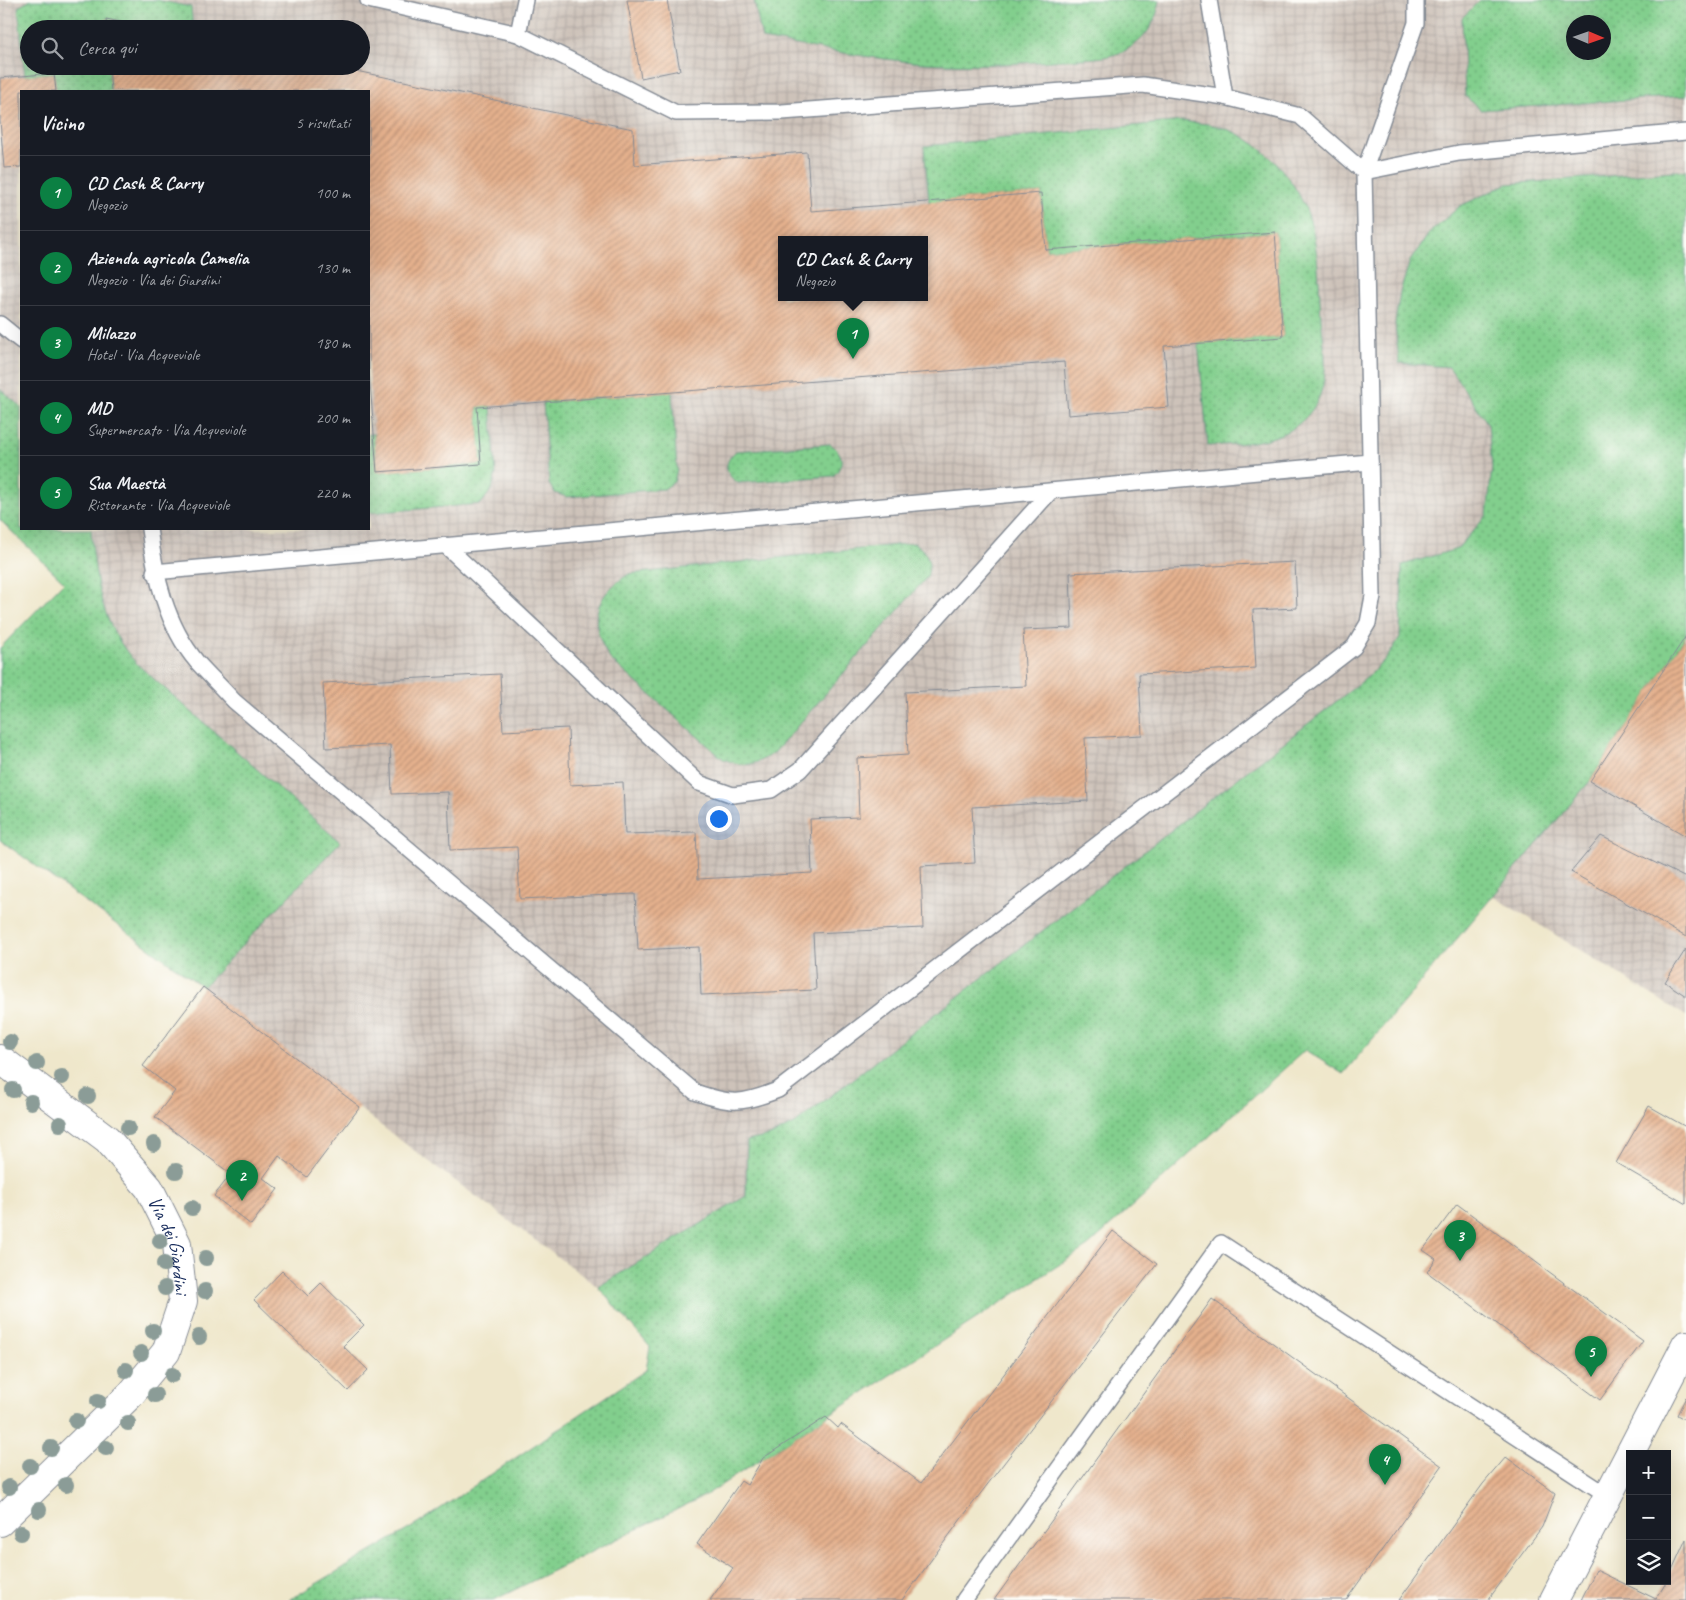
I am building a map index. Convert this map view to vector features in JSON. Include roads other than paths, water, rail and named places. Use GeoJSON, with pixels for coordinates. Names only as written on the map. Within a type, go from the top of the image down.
{"type":"FeatureCollection","features":[{"type":"Feature","properties":{"kind":"street","name":"Via dei Giardini"},"geometry":{"type":"LineString","coordinates":[[0,1059],[107,1139],[149,1188],[177,1244],[183,1301],[166,1352],[131,1394],[0,1522]]}},
{"type":"Feature","properties":{"kind":"street"},"geometry":{"type":"LineString","coordinates":[[1554,1600],[1686,1345]]}},
{"type":"Feature","properties":{"kind":"lane"},"geometry":{"type":"LineString","coordinates":[[368,0],[518,34],[676,113],[782,112],[1143,85],[1225,97],[1300,116],[1364,172]]}},
{"type":"Feature","properties":{"kind":"lane"},"geometry":{"type":"LineString","coordinates":[[518,34],[525,0]]}},
{"type":"Feature","properties":{"kind":"lane"},"geometry":{"type":"LineString","coordinates":[[1209,0],[1225,97]]}},
{"type":"Feature","properties":{"kind":"lane"},"geometry":{"type":"LineString","coordinates":[[149,530],[154,572],[170,616],[196,660],[234,701],[695,1092],[721,1101],[748,1102],[778,1090],[1354,647],[1368,623],[1373,596],[1364,172],[1416,23],[1416,0]]}},
{"type":"Feature","properties":{"kind":"lane"},"geometry":{"type":"LineString","coordinates":[[1364,172],[1459,153],[1686,132]]}},
{"type":"Feature","properties":{"kind":"lane"},"geometry":{"type":"LineString","coordinates":[[0,324],[20,340]]}},
{"type":"Feature","properties":{"kind":"lane"},"geometry":{"type":"LineString","coordinates":[[154,572],[1370,462]]}},
{"type":"Feature","properties":{"kind":"lane"},"geometry":{"type":"LineString","coordinates":[[445,545],[699,783],[732,795],[771,790],[800,770],[1051,491]]}},
{"type":"Feature","properties":{"kind":"lane"},"geometry":{"type":"LineString","coordinates":[[964,1600],[1220,1243],[1607,1495]]}},
{"type":"Feature","properties":{"kind":"place","name":"CD Cash & Carry"},"geometry":{"type":"Point","coordinates":[853,359]}},
{"type":"Feature","properties":{"kind":"place","name":"Azienda agricola Camelia"},"geometry":{"type":"Point","coordinates":[242,1201]}},
{"type":"Feature","properties":{"kind":"place","name":"Milazzo"},"geometry":{"type":"Point","coordinates":[1460,1261]}},
{"type":"Feature","properties":{"kind":"place","name":"Sua Maestà"},"geometry":{"type":"Point","coordinates":[1591,1377]}},
{"type":"Feature","properties":{"kind":"place","name":"MD"},"geometry":{"type":"Point","coordinates":[1385,1485]}}]}
